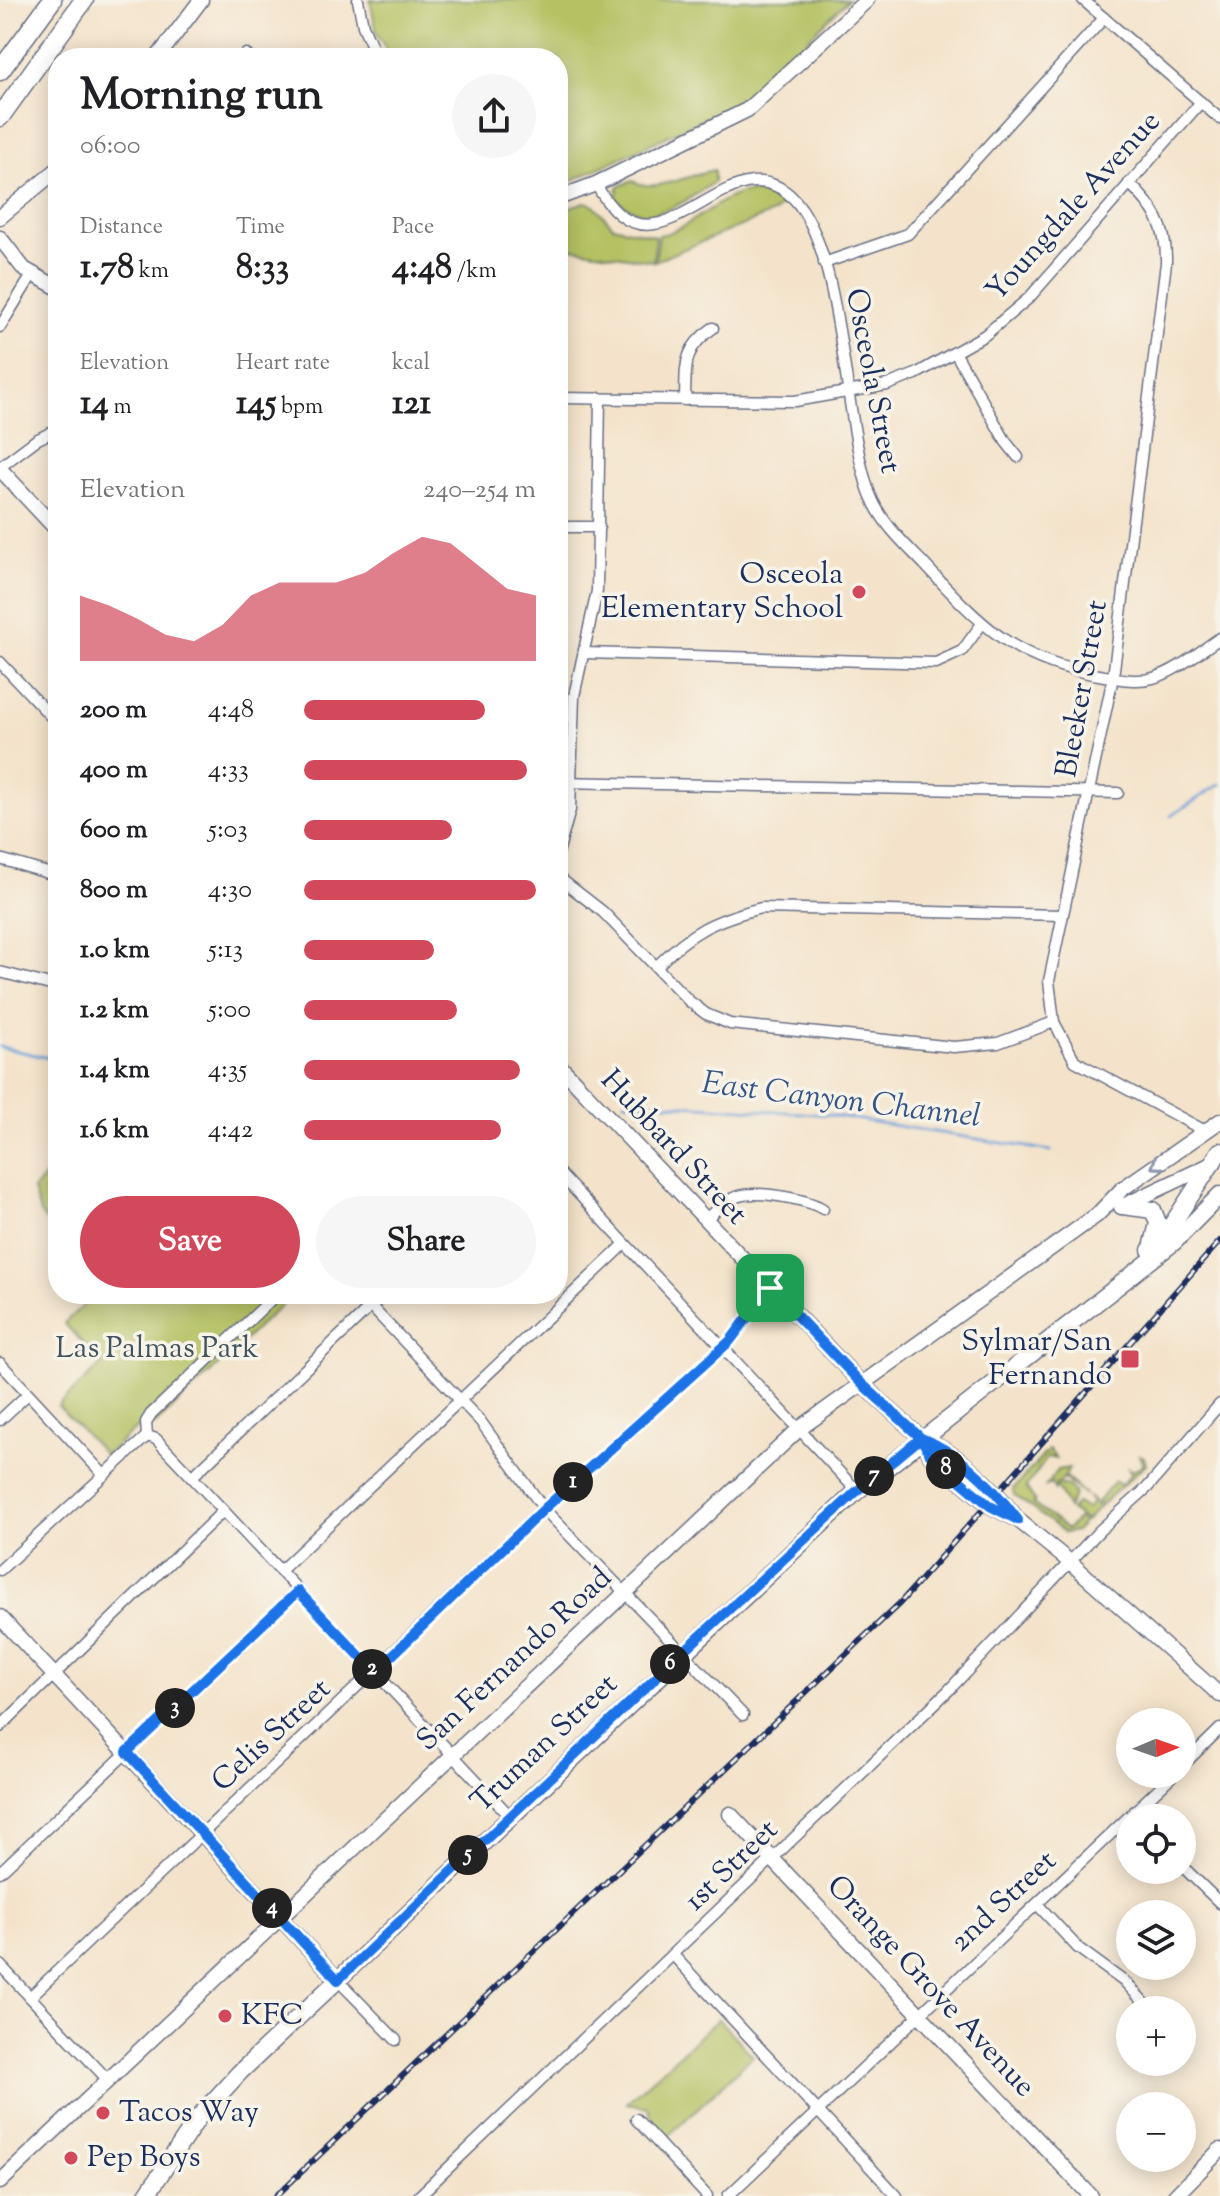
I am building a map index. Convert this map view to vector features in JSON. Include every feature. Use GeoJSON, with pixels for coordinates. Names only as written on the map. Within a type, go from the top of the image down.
{"type":"FeatureCollection","features":[{"type":"Feature","properties":{"kind":"highway"},"geometry":{"type":"LineString","coordinates":[[0,71],[52,0]]}},
{"type":"Feature","properties":{"kind":"highway"},"geometry":{"type":"LineString","coordinates":[[0,98],[71,0]]}},
{"type":"Feature","properties":{"kind":"highway"},"geometry":{"type":"LineString","coordinates":[[50,48],[84,0]]}},
{"type":"Feature","properties":{"kind":"highway"},"geometry":{"type":"LineString","coordinates":[[0,86],[40,32],[41,17]]}},
{"type":"Feature","properties":{"kind":"highway"},"geometry":{"type":"LineString","coordinates":[[0,117],[48,50]]}},
{"type":"Feature","properties":{"kind":"main road"},"geometry":{"type":"LineString","coordinates":[[165,48],[201,0]]}},
{"type":"Feature","properties":{"kind":"main road"},"geometry":{"type":"LineString","coordinates":[[568,194],[596,184],[747,110],[867,0]]}},
{"type":"Feature","properties":{"kind":"main road"},"geometry":{"type":"LineString","coordinates":[[0,217],[48,177]]}},
{"type":"Feature","properties":{"kind":"main road"},"geometry":{"type":"LineString","coordinates":[[0,238],[32,275],[48,283]]}},
{"type":"Feature","properties":{"kind":"main road"},"geometry":{"type":"LineString","coordinates":[[0,468],[48,520]]}},
{"type":"Feature","properties":{"kind":"main road","name":"Hubbard Street"},"geometry":{"type":"LineString","coordinates":[[568,1075],[861,1383],[921,1438],[931,1456],[994,1500],[1070,1562],[1220,1695]]}},
{"type":"Feature","properties":{"kind":"main road","name":"San Fernando Road"},"geometry":{"type":"LineString","coordinates":[[0,2182],[799,1429],[1097,1215],[1122,1189],[1220,1121]]}},
{"type":"Feature","properties":{"kind":"main road","name":"San Fernando Road"},"geometry":{"type":"LineString","coordinates":[[1097,1215],[1123,1206],[1217,1158]]}},
{"type":"Feature","properties":{"kind":"main road","name":"Truman Street"},"geometry":{"type":"LineString","coordinates":[[1129,1276],[1167,1232],[1217,1158]]}},
{"type":"Feature","properties":{"kind":"main road","name":"Truman Street"},"geometry":{"type":"LineString","coordinates":[[146,2196],[209,2105],[683,1652],[857,1491],[1174,1242],[1220,1195]]}},
{"type":"Feature","properties":{"kind":"main road"},"geometry":{"type":"LineString","coordinates":[[1123,1206],[1153,1210],[1158,1231],[1151,1249]]}},
{"type":"Feature","properties":{"kind":"main road"},"geometry":{"type":"LineString","coordinates":[[0,1617],[338,1980]]}},
{"type":"Feature","properties":{"kind":"main road","name":"Orange Grove Avenue"},"geometry":{"type":"LineString","coordinates":[[730,1814],[1091,2196]]}},
{"type":"Feature","properties":{"kind":"main road"},"geometry":{"type":"LineString","coordinates":[[1175,2196],[1220,2150]]}},
{"type":"Feature","properties":{"kind":"street"},"geometry":{"type":"LineString","coordinates":[[358,0],[365,35],[372,48]]}},
{"type":"Feature","properties":{"kind":"street"},"geometry":{"type":"LineString","coordinates":[[1083,0],[1220,119]]}},
{"type":"Feature","properties":{"kind":"street"},"geometry":{"type":"LineString","coordinates":[[824,263],[908,234],[1104,18]]}},
{"type":"Feature","properties":{"kind":"street","name":"Youngdale Avenue"},"geometry":{"type":"LineString","coordinates":[[568,398],[795,401],[887,385],[956,354],[1029,298],[1201,102]]}},
{"type":"Feature","properties":{"kind":"street","name":"Osceola Street"},"geometry":{"type":"LineString","coordinates":[[596,184],[615,212],[637,223],[653,225],[670,222],[738,184],[757,182],[776,186],[792,198],[807,218],[824,263],[863,470],[881,516],[981,625],[1016,650],[1046,664],[1113,677],[1154,678],[1220,638]]}},
{"type":"Feature","properties":{"kind":"street","name":"Bleeker Street"},"geometry":{"type":"LineString","coordinates":[[1129,183],[1160,218],[1166,240],[1166,263],[1113,677],[1049,981],[1054,1022],[1075,1061],[1127,1091],[1196,1123],[1205,1131]]}},
{"type":"Feature","properties":{"kind":"street"},"geometry":{"type":"LineString","coordinates":[[0,327],[32,275]]}},
{"type":"Feature","properties":{"kind":"street"},"geometry":{"type":"LineString","coordinates":[[685,400],[689,353],[696,340],[713,328]]}},
{"type":"Feature","properties":{"kind":"street"},"geometry":{"type":"LineString","coordinates":[[956,354],[1006,442],[1018,457]]}},
{"type":"Feature","properties":{"kind":"street"},"geometry":{"type":"LineString","coordinates":[[568,822],[572,711],[596,604],[600,398]]}},
{"type":"Feature","properties":{"kind":"street"},"geometry":{"type":"LineString","coordinates":[[0,468],[48,436]]}},
{"type":"Feature","properties":{"kind":"street"},"geometry":{"type":"LineString","coordinates":[[568,527],[599,527]]}},
{"type":"Feature","properties":{"kind":"street"},"geometry":{"type":"LineString","coordinates":[[585,653],[936,663],[962,651],[981,625]]}},
{"type":"Feature","properties":{"kind":"street"},"geometry":{"type":"LineString","coordinates":[[0,662],[48,713]]}},
{"type":"Feature","properties":{"kind":"street"},"geometry":{"type":"LineString","coordinates":[[568,783],[1118,793]]}},
{"type":"Feature","properties":{"kind":"street"},"geometry":{"type":"LineString","coordinates":[[0,859],[48,873]]}},
{"type":"Feature","properties":{"kind":"street"},"geometry":{"type":"LineString","coordinates":[[568,884],[594,903],[706,1014],[730,1024],[954,1047],[998,1043],[1054,1022]]}},
{"type":"Feature","properties":{"kind":"street"},"geometry":{"type":"LineString","coordinates":[[657,966],[686,937],[723,918],[761,908],[1062,915]]}},
{"type":"Feature","properties":{"kind":"street"},"geometry":{"type":"LineString","coordinates":[[0,972],[48,984]]}},
{"type":"Feature","properties":{"kind":"street"},"geometry":{"type":"LineString","coordinates":[[568,1183],[857,1491]]}},
{"type":"Feature","properties":{"kind":"street"},"geometry":{"type":"LineString","coordinates":[[705,1220],[740,1195],[802,1199],[823,1209]]}},
{"type":"Feature","properties":{"kind":"street"},"geometry":{"type":"LineString","coordinates":[[568,1297],[625,1244]]}},
{"type":"Feature","properties":{"kind":"street","name":"Celis Street"},"geometry":{"type":"LineString","coordinates":[[30,1997],[544,1509],[723,1346],[770,1288]]}},
{"type":"Feature","properties":{"kind":"street"},"geometry":{"type":"LineString","coordinates":[[147,1436],[146,1422],[151,1414],[266,1304]]}},
{"type":"Feature","properties":{"kind":"street"},"geometry":{"type":"LineString","coordinates":[[280,1571],[560,1304]]}},
{"type":"Feature","properties":{"kind":"street"},"geometry":{"type":"LineString","coordinates":[[192,1477],[371,1306],[481,1422],[544,1509],[743,1715]]}},
{"type":"Feature","properties":{"kind":"street"},"geometry":{"type":"LineString","coordinates":[[0,1363],[103,1474]]}},
{"type":"Feature","properties":{"kind":"street"},"geometry":{"type":"LineString","coordinates":[[0,1420],[28,1394]]}},
{"type":"Feature","properties":{"kind":"street","name":"1st Street"},"geometry":{"type":"LineString","coordinates":[[419,2196],[949,1690],[1070,1562],[1147,1488],[1220,1404]]}},
{"type":"Feature","properties":{"kind":"street"},"geometry":{"type":"LineString","coordinates":[[0,1570],[147,1436]]}},
{"type":"Feature","properties":{"kind":"street"},"geometry":{"type":"LineString","coordinates":[[147,1436],[156,1439],[509,1815]]}},
{"type":"Feature","properties":{"kind":"street"},"geometry":{"type":"LineString","coordinates":[[0,1727],[223,1511]]}},
{"type":"Feature","properties":{"kind":"street"},"geometry":{"type":"LineString","coordinates":[[0,1872],[298,1591]]}},
{"type":"Feature","properties":{"kind":"street"},"geometry":{"type":"LineString","coordinates":[[1196,1752],[1220,1729]]}},
{"type":"Feature","properties":{"kind":"street","name":"2nd Street"},"geometry":{"type":"LineString","coordinates":[[1145,1804],[1160,1788]]}},
{"type":"Feature","properties":{"kind":"street","name":"2nd Street"},"geometry":{"type":"LineString","coordinates":[[728,2196],[1116,1832]]}},
{"type":"Feature","properties":{"kind":"street"},"geometry":{"type":"LineString","coordinates":[[1196,1880],[1220,1903]]}},
{"type":"Feature","properties":{"kind":"street"},"geometry":{"type":"LineString","coordinates":[[1037,1904],[1078,1948],[1126,1983],[1138,1996]]}},
{"type":"Feature","properties":{"kind":"street"},"geometry":{"type":"LineString","coordinates":[[673,1955],[897,2196]]}},
{"type":"Feature","properties":{"kind":"street"},"geometry":{"type":"LineString","coordinates":[[0,1965],[108,2080]]}},
{"type":"Feature","properties":{"kind":"street"},"geometry":{"type":"LineString","coordinates":[[338,1980],[396,2040]]}},
{"type":"Feature","properties":{"kind":"street"},"geometry":{"type":"LineString","coordinates":[[636,2119],[707,2196]]}},
{"type":"Feature","properties":{"kind":"green space"},"geometry":{"type":"Polygon","coordinates":[[[370,0],[848,0],[764,82],[726,109],[568,182],[568,48],[385,48],[377,33],[370,0]]]}},
{"type":"Feature","properties":{"kind":"green space"},"geometry":{"type":"Polygon","coordinates":[[[714,170],[714,182],[666,210],[641,213],[616,199],[618,187],[632,180],[640,184],[660,184],[714,170]]]}},
{"type":"Feature","properties":{"kind":"green space"},"geometry":{"type":"Polygon","coordinates":[[[748,192],[767,193],[783,203],[775,212],[655,261],[659,235],[683,226],[725,200],[748,192]]]}},
{"type":"Feature","properties":{"kind":"green space"},"geometry":{"type":"Polygon","coordinates":[[[585,202],[594,205],[613,226],[656,236],[653,261],[568,248],[568,208],[585,202]]]}},
{"type":"Feature","properties":{"kind":"green space"},"geometry":{"type":"Polygon","coordinates":[[[48,1176],[48,1223],[40,1213],[33,1190],[48,1176]]]}},
{"type":"Feature","properties":{"kind":"green space","name":"Las Palmas Park"},"geometry":{"type":"Polygon","coordinates":[[[85,1304],[282,1304],[156,1424],[137,1428],[105,1455],[58,1406],[102,1364],[64,1323],[85,1304]]]}},
{"type":"Feature","properties":{"kind":"green space"},"geometry":{"type":"Polygon","coordinates":[[[1049,1449],[1056,1459],[1048,1457],[1026,1487],[1035,1501],[1033,1504],[1067,1529],[1079,1518],[1084,1522],[1075,1531],[1065,1533],[1014,1495],[1013,1489],[1049,1449]]]}},
{"type":"Feature","properties":{"kind":"green space"},"geometry":{"type":"Polygon","coordinates":[[[1139,1455],[1144,1457],[1146,1464],[1101,1505],[1097,1502],[1115,1481],[1121,1485],[1131,1474],[1128,1468],[1133,1471],[1143,1464],[1139,1455]]]}},
{"type":"Feature","properties":{"kind":"green space"},"geometry":{"type":"Polygon","coordinates":[[[1069,1468],[1065,1477],[1086,1495],[1063,1478],[1058,1484],[1069,1486],[1075,1494],[1068,1508],[1056,1485],[1055,1490],[1051,1484],[1046,1486],[1057,1470],[1069,1468]]]}},
{"type":"Feature","properties":{"kind":"green space"},"geometry":{"type":"Polygon","coordinates":[[[1087,1496],[1099,1507],[1086,1521],[1071,1510],[1077,1503],[1087,1509],[1092,1502],[1087,1496]]]}},
{"type":"Feature","properties":{"kind":"green space"},"geometry":{"type":"Polygon","coordinates":[[[718,2019],[753,2056],[666,2138],[655,2125],[648,2107],[626,2103],[718,2019]]]}},
{"type":"Feature","properties":{"kind":"waterway"},"geometry":{"type":"LineString","coordinates":[[1171,816],[1220,784]]}},
{"type":"Feature","properties":{"kind":"waterway","name":"East Canyon Channel"},"geometry":{"type":"LineString","coordinates":[[0,1047],[48,1058]]}},
{"type":"Feature","properties":{"kind":"waterway","name":"East Canyon Channel"},"geometry":{"type":"LineString","coordinates":[[625,1101],[830,1115],[1051,1151]]}},
{"type":"Feature","properties":{"kind":"railway"},"geometry":{"type":"LineString","coordinates":[[276,2196],[900,1603],[1220,1241]]}},
{"type":"Feature","properties":{"kind":"place","name":"Osceola Elementary School"},"geometry":{"type":"Point","coordinates":[859,592]}},
{"type":"Feature","properties":{"kind":"place","name":"Sylmar/San Fernando"},"geometry":{"type":"Point","coordinates":[1130,1359]}},
{"type":"Feature","properties":{"kind":"place","name":"KFC"},"geometry":{"type":"Point","coordinates":[225,2016]}},
{"type":"Feature","properties":{"kind":"place","name":"Tacos Way"},"geometry":{"type":"Point","coordinates":[103,2113]}},
{"type":"Feature","properties":{"kind":"place","name":"Pep Boys"},"geometry":{"type":"Point","coordinates":[71,2158]}},
{"type":"Feature","properties":{"kind":"route"},"geometry":{"type":"LineString","coordinates":[[770,1288],[730,1341],[712,1354],[544,1509],[375,1672],[298,1591],[127,1752],[338,1980],[683,1652],[857,1491],[921,1438],[943,1447],[999,1495],[1018,1520],[990,1506],[931,1456],[921,1438],[861,1383],[770,1288]]}}]}
